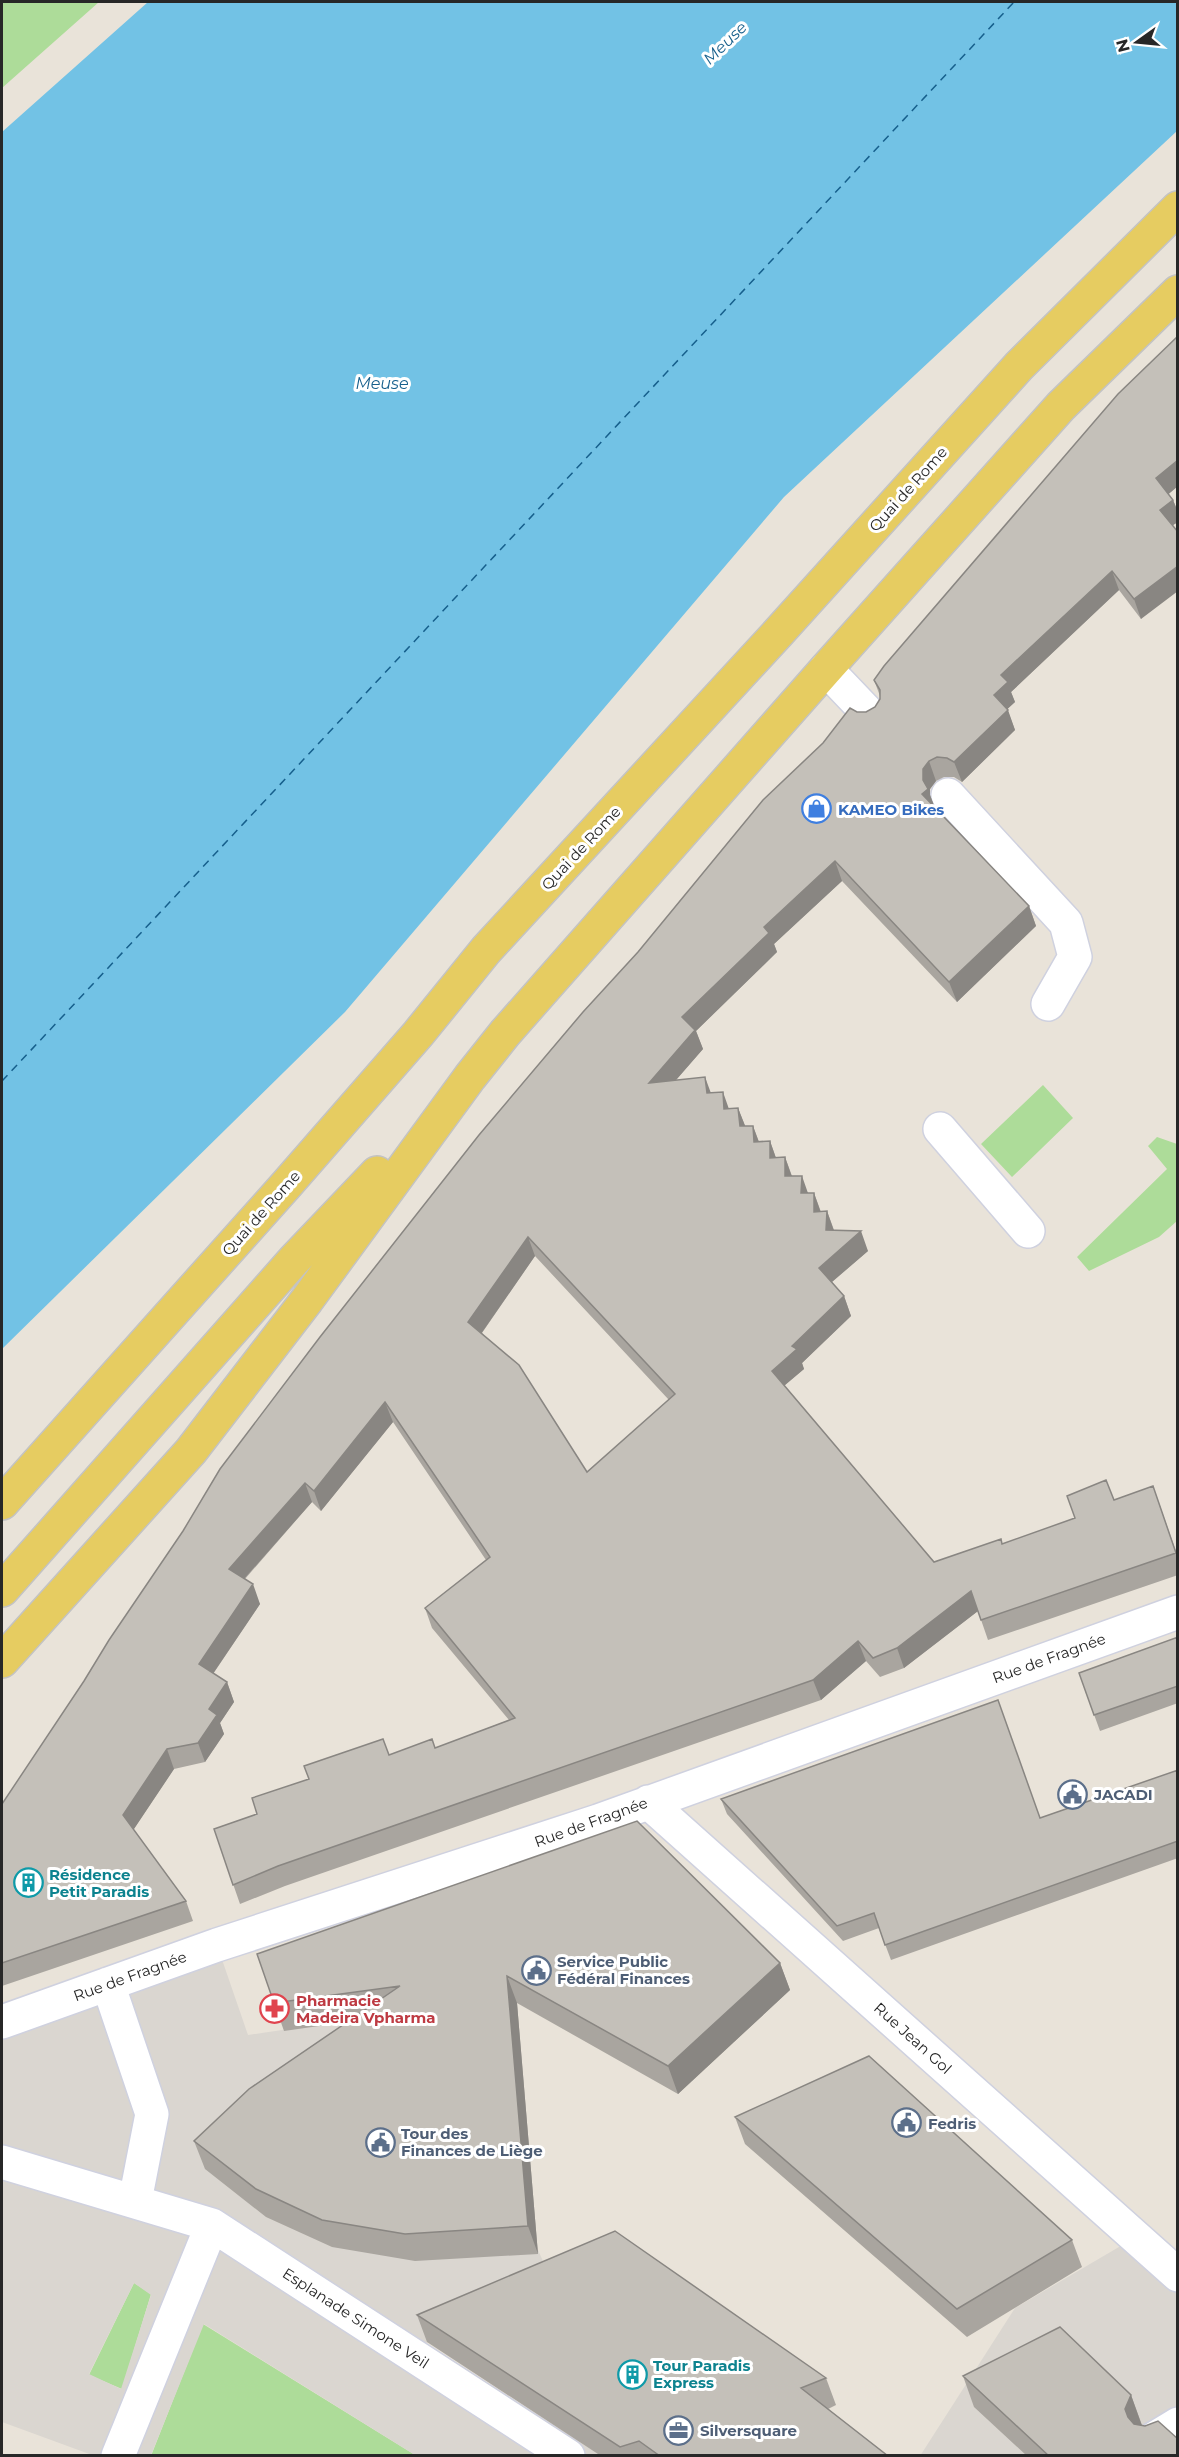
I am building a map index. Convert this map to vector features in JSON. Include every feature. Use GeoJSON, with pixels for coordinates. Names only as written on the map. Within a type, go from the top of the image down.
{"type":"FeatureCollection","features":[{"type":"Feature","properties":{"kind":"main road","name":"Quai de Rome"},"geometry":{"type":"LineString","coordinates":[[2,1503],[295,1175],[418,1034],[486,950],[786,624],[1018,366],[1178,208]]}},
{"type":"Feature","properties":{"kind":"main road"},"geometry":{"type":"LineString","coordinates":[[2,1661],[191,1451],[295,1317],[470,1077],[505,1033],[1061,406],[1178,292]]}},
{"type":"Feature","properties":{"kind":"main road"},"geometry":{"type":"LineString","coordinates":[[2,1590],[294,1260],[470,1077]]}},
{"type":"Feature","properties":{"kind":"street"},"geometry":{"type":"LineString","coordinates":[[826,669],[869,714]]}},
{"type":"Feature","properties":{"kind":"street"},"geometry":{"type":"LineString","coordinates":[[948,795],[1066,923],[1075,957],[1048,1004]]}},
{"type":"Feature","properties":{"kind":"street"},"geometry":{"type":"LineString","coordinates":[[940,1129],[1028,1231]]}},
{"type":"Feature","properties":{"kind":"street","name":"Rue de Fragnée"},"geometry":{"type":"LineString","coordinates":[[2,2022],[217,1945],[555,1835],[1178,1612]]}},
{"type":"Feature","properties":{"kind":"street","name":"Rue Jean Gol"},"geometry":{"type":"LineString","coordinates":[[648,1802],[1178,2275]]}},
{"type":"Feature","properties":{"kind":"street"},"geometry":{"type":"LineString","coordinates":[[108,1984],[152,2114],[135,2201]]}},
{"type":"Feature","properties":{"kind":"street","name":"Esplanade Simone Veil"},"geometry":{"type":"LineString","coordinates":[[2,2162],[212,2224],[568,2456]]}},
{"type":"Feature","properties":{"kind":"street"},"geometry":{"type":"LineString","coordinates":[[118,2456],[212,2224]]}},
{"type":"Feature","properties":{"kind":"green space"},"geometry":{"type":"Polygon","coordinates":[[[2,2],[99,2],[2,88],[2,2]]]}},
{"type":"Feature","properties":{"kind":"green space"},"geometry":{"type":"Polygon","coordinates":[[[1043,1085],[1073,1118],[1012,1177],[981,1144],[1043,1085]]]}},
{"type":"Feature","properties":{"kind":"green space"},"geometry":{"type":"Polygon","coordinates":[[[1157,1137],[1177,1144],[1177,1221],[1159,1237],[1089,1271],[1077,1257],[1167,1169],[1148,1146],[1157,1137]]]}},
{"type":"Feature","properties":{"kind":"green space"},"geometry":{"type":"Polygon","coordinates":[[[134,2283],[151,2294],[122,2389],[89,2375],[134,2283]]]}},
{"type":"Feature","properties":{"kind":"green space"},"geometry":{"type":"Polygon","coordinates":[[[203,2324],[415,2455],[151,2456],[203,2324]]]}},
{"type":"Feature","properties":{"kind":"shaded area"},"geometry":{"type":"Polygon","coordinates":[[[217,1945],[248,2035],[344,2021],[358,2062],[479,2257],[538,2250],[555,2288],[426,2343],[600,2455],[415,2455],[204,2324],[151,2455],[92,2455],[2,2422],[2,2022],[217,1945]],[[134,2283],[89,2374],[121,2389],[151,2295],[134,2283]]]}},
{"type":"Feature","properties":{"kind":"shaded area"},"geometry":{"type":"Polygon","coordinates":[[[1136,2237],[1177,2275],[1177,2455],[975,2407],[1027,2455],[920,2456],[1015,2308],[1136,2237]]]}},
{"type":"Feature","properties":{"kind":"water","name":"Meuse"},"geometry":{"type":"Polygon","coordinates":[[[148,2],[1177,2],[1177,131],[784,497],[345,1012],[2,1349],[2,132],[148,2]]]}},
{"type":"Feature","properties":{"kind":"building"},"geometry":{"type":"Polygon","coordinates":[[[1178,336],[1178,460],[1156,478],[1173,500],[1160,510],[1178,532],[1178,566],[1134,599],[1112,571],[1001,675],[1008,682],[994,695],[1008,710],[954,762],[947,758],[937,757],[929,761],[923,769],[923,780],[928,789],[922,794],[1029,906],[949,982],[835,861],[764,927],[769,933],[682,1017],[695,1030],[649,1083],[705,1077],[707,1093],[723,1092],[724,1109],[738,1108],[740,1126],[753,1126],[754,1142],[770,1141],[770,1158],[785,1157],[785,1176],[802,1176],[801,1193],[814,1193],[814,1212],[827,1211],[826,1230],[861,1231],[819,1268],[844,1296],[792,1346],[797,1349],[772,1371],[934,1562],[1001,1539],[1002,1544],[1075,1518],[1067,1496],[1106,1480],[1114,1500],[1153,1486],[1176,1553],[981,1620],[971,1591],[897,1648],[873,1658],[858,1641],[813,1680],[278,1866],[233,1885],[214,1829],[257,1814],[252,1798],[309,1779],[304,1766],[383,1739],[389,1755],[432,1739],[435,1748],[515,1718],[425,1608],[490,1557],[385,1402],[314,1491],[305,1483],[229,1569],[253,1584],[199,1664],[227,1682],[209,1709],[217,1715],[198,1743],[167,1749],[123,1815],[186,1901],[2,1963],[2,1804],[183,1531],[220,1469],[320,1337],[479,1135],[583,1012],[638,952],[763,800],[823,743],[850,708],[857,712],[866,712],[875,707],[880,699],[880,690],[874,680],[884,666],[1118,394],[1178,336]],[[528,1237],[468,1322],[519,1365],[587,1472],[675,1394],[528,1237]]]}},
{"type":"Feature","properties":{"kind":"building"},"geometry":{"type":"Polygon","coordinates":[[[1178,1637],[1178,1686],[1094,1715],[1079,1673],[1178,1637]]]}},
{"type":"Feature","properties":{"kind":"building"},"geometry":{"type":"Polygon","coordinates":[[[998,1700],[1040,1818],[1178,1770],[1178,1841],[885,1945],[874,1913],[837,1926],[721,1799],[998,1700]]]}},
{"type":"Feature","properties":{"kind":"building"},"geometry":{"type":"Polygon","coordinates":[[[637,1821],[780,1963],[668,2066],[507,1976],[528,2226],[405,2234],[322,2220],[256,2189],[194,2141],[249,2089],[400,1986],[274,2003],[257,1954],[637,1821]]]}},
{"type":"Feature","properties":{"kind":"building"},"geometry":{"type":"Polygon","coordinates":[[[869,2056],[1072,2240],[957,2309],[735,2117],[869,2056]]]}},
{"type":"Feature","properties":{"kind":"building","name":"Tour Paradis Express"},"geometry":{"type":"Polygon","coordinates":[[[615,2231],[826,2378],[801,2388],[888,2456],[660,2456],[639,2441],[620,2447],[417,2315],[615,2231]]]}},
{"type":"Feature","properties":{"kind":"building"},"geometry":{"type":"Polygon","coordinates":[[[1060,2327],[1131,2395],[1125,2409],[1134,2424],[1145,2426],[1158,2421],[1178,2439],[1178,2456],[1049,2456],[963,2376],[1060,2327]]]}},
{"type":"Feature","properties":{"kind":"ferry route"},"geometry":{"type":"LineString","coordinates":[[2,1081],[1014,2]]}},
{"type":"Feature","properties":{"kind":"place","name":"KAMEO Bikes"},"geometry":{"type":"Point","coordinates":[817,809]}},
{"type":"Feature","properties":{"kind":"place","name":"JACADI"},"geometry":{"type":"Point","coordinates":[1073,1794]}},
{"type":"Feature","properties":{"kind":"place","name":"Résidence Petit Paradis"},"geometry":{"type":"Point","coordinates":[28,1883]}},
{"type":"Feature","properties":{"kind":"place","name":"Service Public Fédéral Finances"},"geometry":{"type":"Point","coordinates":[536,1970]}},
{"type":"Feature","properties":{"kind":"place","name":"Pharmacie Madeira Vpharma"},"geometry":{"type":"Point","coordinates":[275,2009]}},
{"type":"Feature","properties":{"kind":"place","name":"Fedris"},"geometry":{"type":"Point","coordinates":[907,2123]}},
{"type":"Feature","properties":{"kind":"place","name":"Tour des Finances de Liège"},"geometry":{"type":"Point","coordinates":[380,2142]}},
{"type":"Feature","properties":{"kind":"place","name":"Tour Paradis Express"},"geometry":{"type":"Point","coordinates":[632,2374]}},
{"type":"Feature","properties":{"kind":"place","name":"Silversquare"},"geometry":{"type":"Point","coordinates":[679,2430]}}]}
